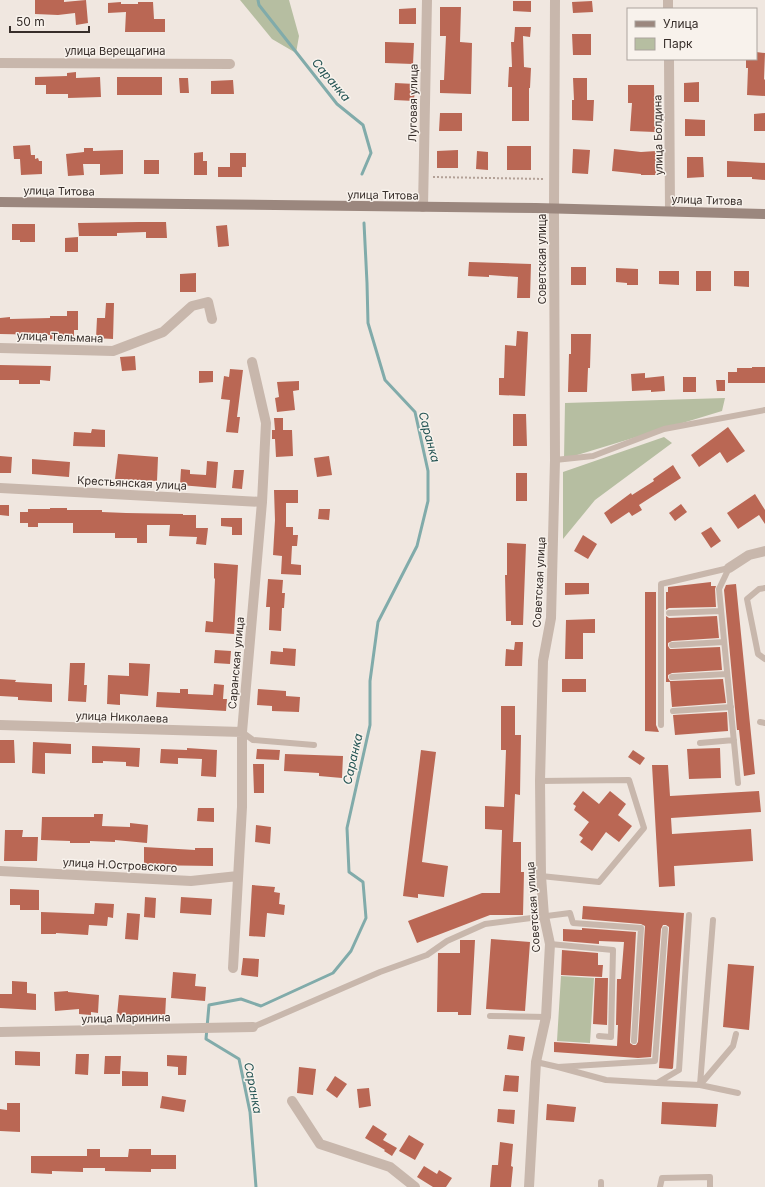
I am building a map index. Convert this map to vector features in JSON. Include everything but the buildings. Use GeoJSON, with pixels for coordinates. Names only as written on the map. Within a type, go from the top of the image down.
{"type":"FeatureCollection","features":[{"type":"Feature","properties":{"kind":"main road","name":"улица Титова"},"geometry":{"type":"LineString","coordinates":[[0,202],[554,209],[765,214]]}},
{"type":"Feature","properties":{"kind":"street","name":"Луговая улица"},"geometry":{"type":"LineString","coordinates":[[423,207],[427,0]]}},
{"type":"Feature","properties":{"kind":"street","name":"Советская улица"},"geometry":{"type":"LineString","coordinates":[[529,1187],[536,1062],[546,1017],[550,944],[544,916],[541,876],[540,782],[543,661],[552,618],[555,460],[555,0]]}},
{"type":"Feature","properties":{"kind":"street","name":"улица Болдина"},"geometry":{"type":"LineString","coordinates":[[669,60],[670,211]]}},
{"type":"Feature","properties":{"kind":"street","name":"улица Верещагина"},"geometry":{"type":"LineString","coordinates":[[0,63],[230,64]]}},
{"type":"Feature","properties":{"kind":"street","name":"улица Тельмана"},"geometry":{"type":"LineString","coordinates":[[0,348],[113,351],[163,332],[192,306],[208,302],[212,319]]}},
{"type":"Feature","properties":{"kind":"street","name":"Саранская улица"},"geometry":{"type":"LineString","coordinates":[[233,968],[242,807],[242,732],[262,502],[266,423],[252,362]]}},
{"type":"Feature","properties":{"kind":"street","name":"Крестьянская улица"},"geometry":{"type":"LineString","coordinates":[[0,488],[262,502]]}},
{"type":"Feature","properties":{"kind":"street"},"geometry":{"type":"LineString","coordinates":[[729,568],[749,555],[765,551]]}},
{"type":"Feature","properties":{"kind":"street","name":"улица Николаева"},"geometry":{"type":"LineString","coordinates":[[0,725],[242,732]]}},
{"type":"Feature","properties":{"kind":"street","name":"улица Н.Островского"},"geometry":{"type":"LineString","coordinates":[[0,871],[191,881],[238,876]]}},
{"type":"Feature","properties":{"kind":"street","name":"улица Маринина"},"geometry":{"type":"LineString","coordinates":[[0,1032],[252,1027]]}},
{"type":"Feature","properties":{"kind":"street"},"geometry":{"type":"LineString","coordinates":[[292,1101],[320,1144],[390,1167],[416,1187]]}},
{"type":"Feature","properties":{"kind":"lane"},"geometry":{"type":"LineString","coordinates":[[555,460],[594,456],[664,429],[765,410]]}},
{"type":"Feature","properties":{"kind":"lane"},"geometry":{"type":"LineString","coordinates":[[729,568],[719,589],[738,783]]}},
{"type":"Feature","properties":{"kind":"lane"},"geometry":{"type":"LineString","coordinates":[[661,725],[660,584],[729,568]]}},
{"type":"Feature","properties":{"kind":"lane"},"geometry":{"type":"LineString","coordinates":[[765,588],[759,589],[747,599],[758,654],[765,659]]}},
{"type":"Feature","properties":{"kind":"lane"},"geometry":{"type":"LineString","coordinates":[[669,613],[721,611]]}},
{"type":"Feature","properties":{"kind":"lane"},"geometry":{"type":"LineString","coordinates":[[672,645],[724,642]]}},
{"type":"Feature","properties":{"kind":"lane"},"geometry":{"type":"LineString","coordinates":[[672,677],[728,674]]}},
{"type":"Feature","properties":{"kind":"lane"},"geometry":{"type":"LineString","coordinates":[[673,711],[731,707]]}},
{"type":"Feature","properties":{"kind":"lane"},"geometry":{"type":"LineString","coordinates":[[242,732],[253,740],[314,744]]}},
{"type":"Feature","properties":{"kind":"lane"},"geometry":{"type":"LineString","coordinates":[[700,743],[734,740]]}},
{"type":"Feature","properties":{"kind":"lane"},"geometry":{"type":"LineString","coordinates":[[540,782],[629,780],[644,828],[599,882],[541,876]]}},
{"type":"Feature","properties":{"kind":"lane"},"geometry":{"type":"LineString","coordinates":[[252,1027],[380,972],[427,955],[446,940],[485,924],[570,913],[573,923],[642,928],[634,1041]]}},
{"type":"Feature","properties":{"kind":"lane"},"geometry":{"type":"LineString","coordinates":[[657,1083],[679,1070],[689,915]]}},
{"type":"Feature","properties":{"kind":"lane"},"geometry":{"type":"LineString","coordinates":[[700,1085],[713,920]]}},
{"type":"Feature","properties":{"kind":"lane"},"geometry":{"type":"LineString","coordinates":[[558,1067],[655,1061],[664,929]]}},
{"type":"Feature","properties":{"kind":"lane"},"geometry":{"type":"LineString","coordinates":[[550,944],[613,950],[611,1037],[600,1036]]}},
{"type":"Feature","properties":{"kind":"lane"},"geometry":{"type":"LineString","coordinates":[[490,1016],[546,1017]]}},
{"type":"Feature","properties":{"kind":"lane"},"geometry":{"type":"LineString","coordinates":[[700,1085],[733,1046],[736,1034]]}},
{"type":"Feature","properties":{"kind":"lane"},"geometry":{"type":"LineString","coordinates":[[536,1062],[606,1080],[700,1085],[738,1093]]}},
{"type":"Feature","properties":{"kind":"lane"},"geometry":{"type":"LineString","coordinates":[[660,1187],[662,1178],[710,1177],[710,1187]]}},
{"type":"Feature","properties":{"kind":"path"},"geometry":{"type":"LineString","coordinates":[[424,177],[554,179]]}},
{"type":"Feature","properties":{"kind":"green space"},"geometry":{"type":"Polygon","coordinates":[[[240,0],[289,0],[299,36],[296,53],[272,39],[240,0]]]}},
{"type":"Feature","properties":{"kind":"green space"},"geometry":{"type":"Polygon","coordinates":[[[725,398],[722,411],[564,459],[565,403],[725,398]]]}},
{"type":"Feature","properties":{"kind":"green space"},"geometry":{"type":"Polygon","coordinates":[[[664,437],[672,443],[595,500],[563,539],[563,472],[664,437]]]}},
{"type":"Feature","properties":{"kind":"green space"},"geometry":{"type":"Polygon","coordinates":[[[561,976],[594,978],[590,1043],[557,1041],[561,976]]]}},
{"type":"Feature","properties":{"kind":"waterway","name":"Саранка"},"geometry":{"type":"LineString","coordinates":[[258,0],[259,5],[337,104],[363,125],[371,153],[362,174]]}},
{"type":"Feature","properties":{"kind":"waterway","name":"Саранка"},"geometry":{"type":"LineString","coordinates":[[256,1187],[250,1112],[239,1059],[206,1039],[209,1005],[241,999],[261,1006],[333,973],[351,951],[366,918],[363,882],[349,872],[347,828],[370,725],[370,681],[378,622],[417,546],[428,501],[428,471],[415,412],[385,380],[368,323],[364,223]]}}]}
